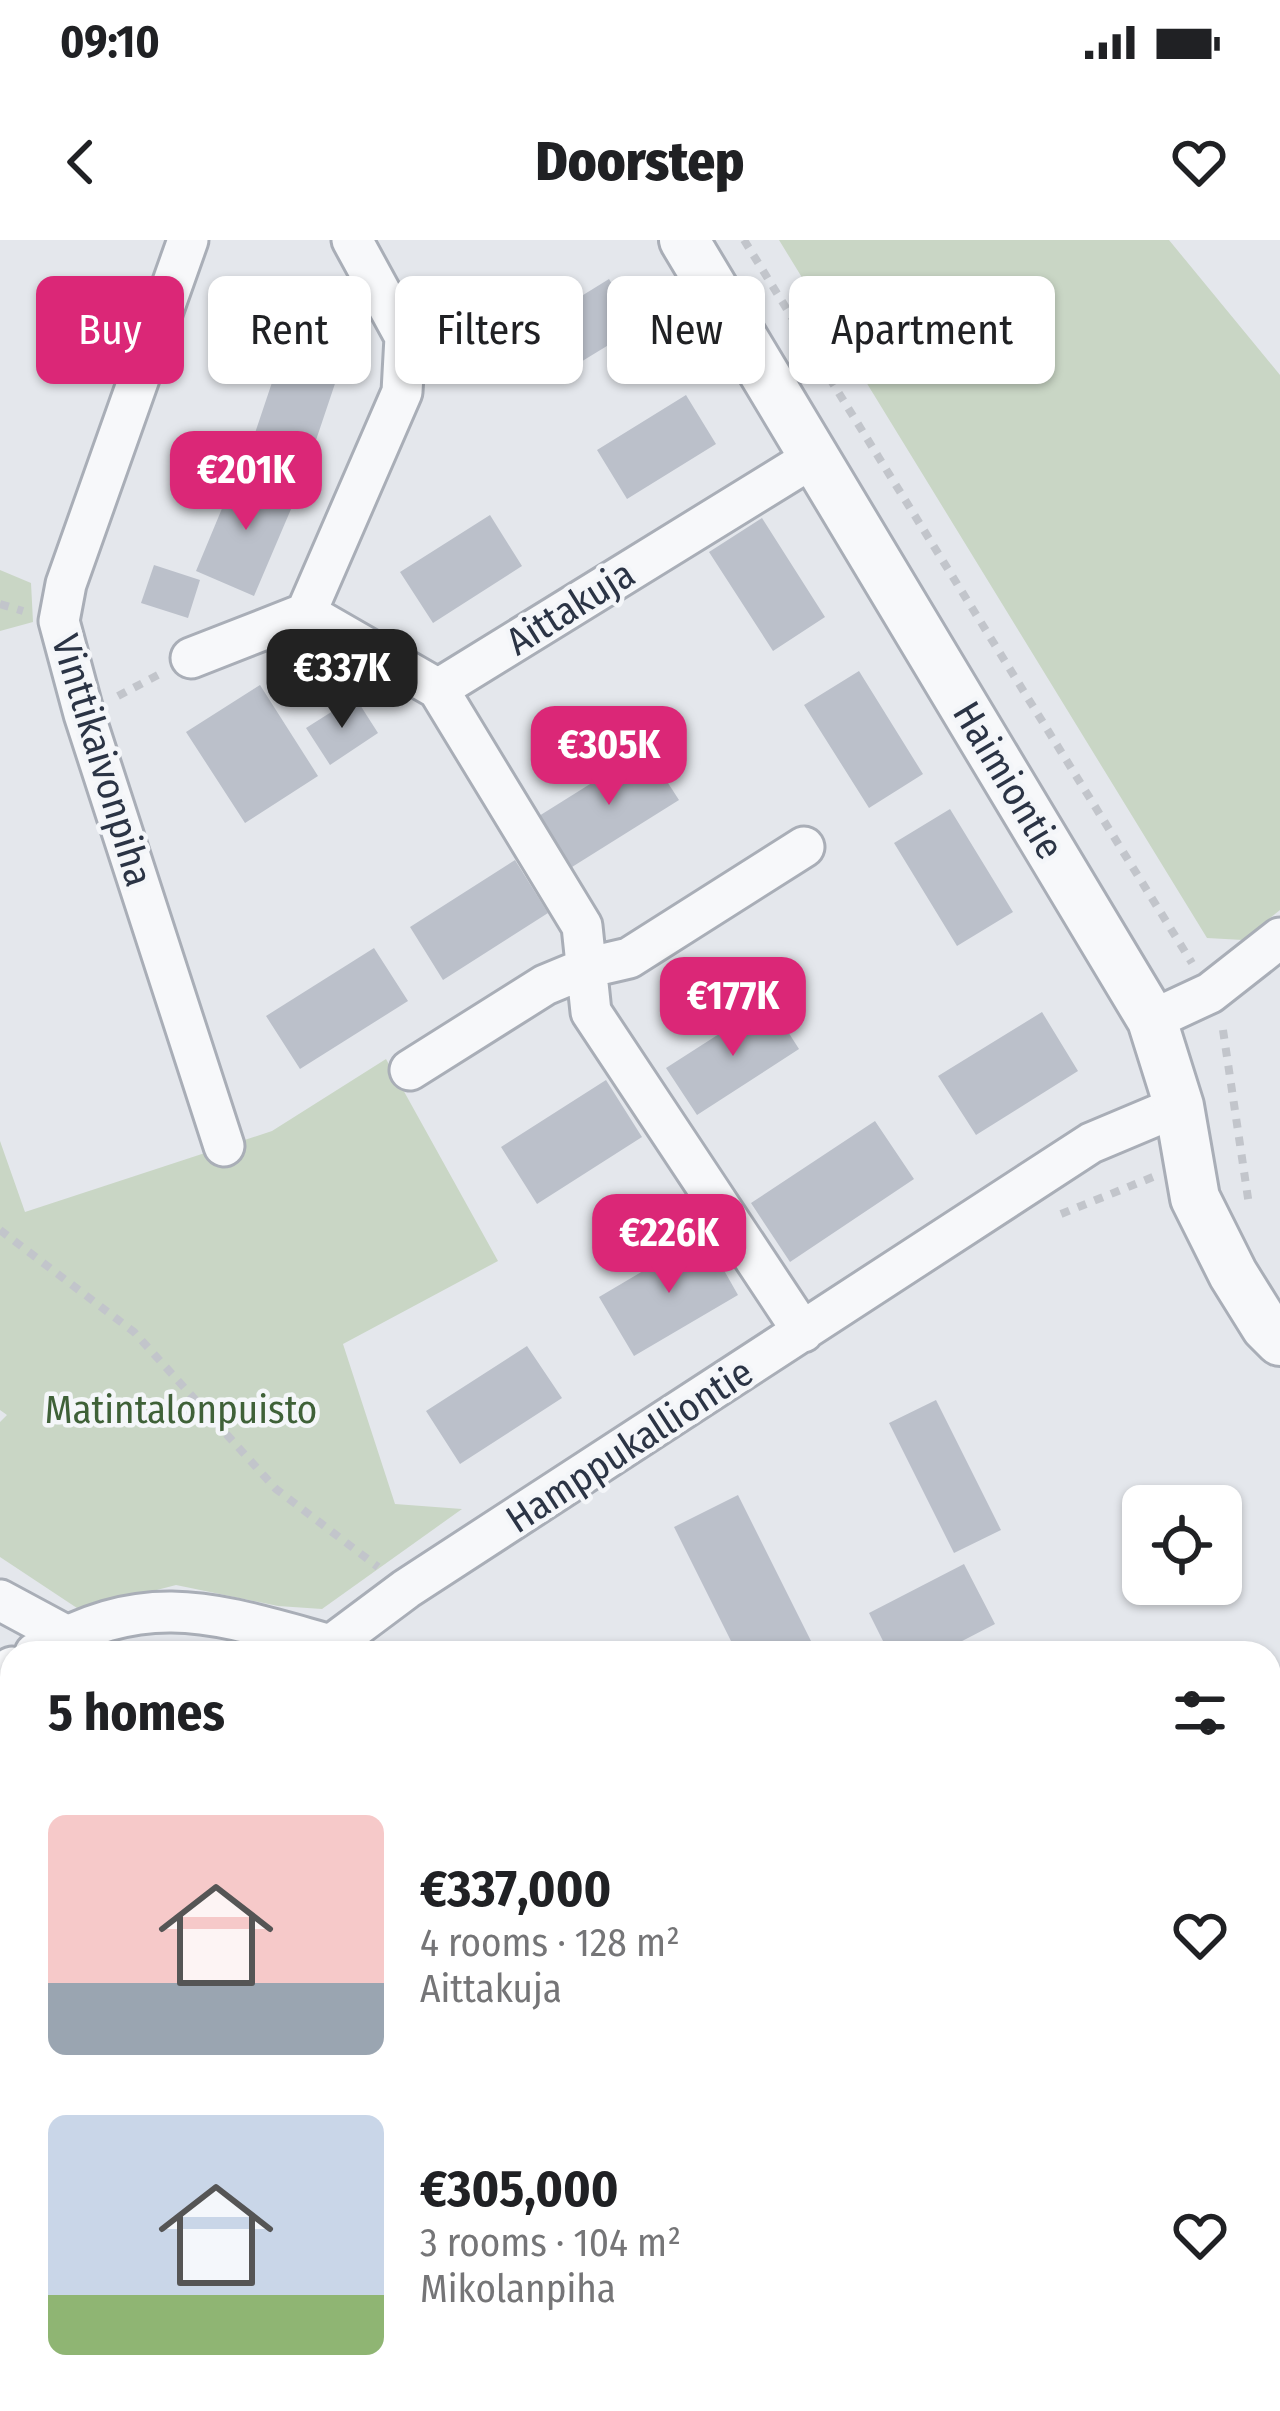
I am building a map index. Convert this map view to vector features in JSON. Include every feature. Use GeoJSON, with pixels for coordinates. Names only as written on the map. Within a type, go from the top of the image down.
{"type":"FeatureCollection","features":[{"type":"Feature","properties":{"kind":"street","name":"Vinttikaivonpiha"},"geometry":{"type":"LineString","coordinates":[[188,240],[66,584],[59,621],[84,714],[224,1146]]}},
{"type":"Feature","properties":{"kind":"street"},"geometry":{"type":"LineString","coordinates":[[191,658],[306,613],[402,392],[405,337],[352,240]]}},
{"type":"Feature","properties":{"kind":"street","name":"Haimiontie"},"geometry":{"type":"LineString","coordinates":[[684,240],[1153,1020],[1179,1106],[1195,1198],[1213,1238],[1266,1327],[1280,1341]]}},
{"type":"Feature","properties":{"kind":"street","name":"Aittakuja"},"geometry":{"type":"LineString","coordinates":[[438,688],[814,457]]}},
{"type":"Feature","properties":{"kind":"street"},"geometry":{"type":"LineString","coordinates":[[306,613],[438,688],[582,926],[591,1012],[803,1332]]}},
{"type":"Feature","properties":{"kind":"street"},"geometry":{"type":"LineString","coordinates":[[410,1070],[545,985],[586,968],[629,958],[805,847]]}},
{"type":"Feature","properties":{"kind":"street"},"geometry":{"type":"LineString","coordinates":[[1153,1020],[1210,992],[1280,938]]}},
{"type":"Feature","properties":{"kind":"street","name":"Hamppukalliontie"},"geometry":{"type":"LineString","coordinates":[[346,1641],[406,1589],[1091,1143],[1179,1106]]}},
{"type":"Feature","properties":{"kind":"street"},"geometry":{"type":"LineString","coordinates":[[0,1600],[47,1641]]}},
{"type":"Feature","properties":{"kind":"street"},"geometry":{"type":"LineString","coordinates":[[57,1641],[123,1614],[188,1610],[306,1641]]}},
{"type":"Feature","properties":{"kind":"path"},"geometry":{"type":"LineString","coordinates":[[743,240],[1210,992],[1220,1014],[1249,1208]]}},
{"type":"Feature","properties":{"kind":"path"},"geometry":{"type":"LineString","coordinates":[[84,714],[191,658]]}},
{"type":"Feature","properties":{"kind":"path"},"geometry":{"type":"LineString","coordinates":[[1058,1215],[1139,1181],[1188,1168],[1243,1163]]}},
{"type":"Feature","properties":{"kind":"path"},"geometry":{"type":"LineString","coordinates":[[0,1230],[134,1332],[276,1489],[406,1589]]}},
{"type":"Feature","properties":{"kind":"green space"},"geometry":{"type":"Polygon","coordinates":[[[779,240],[1169,240],[1280,375],[1280,910],[1243,940],[1207,938],[867,384],[1055,384],[1055,276],[801,276],[779,240]]]}},
{"type":"Feature","properties":{"kind":"green space"},"geometry":{"type":"Polygon","coordinates":[[[0,570],[31,583],[33,622],[0,631],[0,570]]]}},
{"type":"Feature","properties":{"kind":"green space","name":"Matintalonpuisto"},"geometry":{"type":"Polygon","coordinates":[[[386,1059],[498,1261],[343,1344],[395,1504],[462,1509],[322,1609],[278,1606],[176,1585],[80,1610],[0,1557],[0,1422],[7,1415],[0,1410],[0,1141],[25,1212],[272,1131],[386,1059]]]}},
{"type":"Feature","properties":{"kind":"building"},"geometry":{"type":"Polygon","coordinates":[[[607,280],[607,346],[583,361],[583,295],[607,280]]]}},
{"type":"Feature","properties":{"kind":"building"},"geometry":{"type":"Polygon","coordinates":[[[271,384],[335,384],[310,458],[253,439],[271,384]]]}},
{"type":"Feature","properties":{"kind":"building"},"geometry":{"type":"Polygon","coordinates":[[[686,395],[716,444],[627,499],[597,450],[686,395]]]}},
{"type":"Feature","properties":{"kind":"building"},"geometry":{"type":"Polygon","coordinates":[[[238,470],[297,495],[254,596],[196,571],[238,470]]]}},
{"type":"Feature","properties":{"kind":"building"},"geometry":{"type":"Polygon","coordinates":[[[490,515],[522,566],[433,623],[400,572],[490,515]]]}},
{"type":"Feature","properties":{"kind":"building"},"geometry":{"type":"Polygon","coordinates":[[[762,518],[825,617],[773,651],[709,552],[762,518]]]}},
{"type":"Feature","properties":{"kind":"building"},"geometry":{"type":"Polygon","coordinates":[[[154,565],[200,580],[188,618],[141,603],[154,565]]]}},
{"type":"Feature","properties":{"kind":"building"},"geometry":{"type":"Polygon","coordinates":[[[859,671],[923,774],[869,808],[804,705],[859,671]]]}},
{"type":"Feature","properties":{"kind":"building"},"geometry":{"type":"Polygon","coordinates":[[[260,685],[318,776],[245,823],[186,732],[260,685]]]}},
{"type":"Feature","properties":{"kind":"building"},"geometry":{"type":"Polygon","coordinates":[[[355,697],[378,733],[330,765],[306,728],[355,697]]]}},
{"type":"Feature","properties":{"kind":"building"},"geometry":{"type":"Polygon","coordinates":[[[646,749],[679,800],[572,867],[539,816],[646,749]]]}},
{"type":"Feature","properties":{"kind":"building"},"geometry":{"type":"Polygon","coordinates":[[[950,809],[1013,912],[957,946],[894,843],[950,809]]]}},
{"type":"Feature","properties":{"kind":"building"},"geometry":{"type":"Polygon","coordinates":[[[515,860],[548,913],[443,980],[410,927],[515,860]]]}},
{"type":"Feature","properties":{"kind":"building"},"geometry":{"type":"Polygon","coordinates":[[[374,948],[408,1001],[300,1069],[266,1016],[374,948]]]}},
{"type":"Feature","properties":{"kind":"building"},"geometry":{"type":"Polygon","coordinates":[[[769,1002],[799,1049],[697,1115],[666,1068],[769,1002]]]}},
{"type":"Feature","properties":{"kind":"building"},"geometry":{"type":"Polygon","coordinates":[[[1042,1012],[1078,1071],[976,1135],[938,1076],[1042,1012]]]}},
{"type":"Feature","properties":{"kind":"building"},"geometry":{"type":"Polygon","coordinates":[[[606,1080],[642,1137],[537,1204],[501,1147],[606,1080]]]}},
{"type":"Feature","properties":{"kind":"building"},"geometry":{"type":"Polygon","coordinates":[[[875,1121],[914,1179],[790,1262],[751,1203],[875,1121]]]}},
{"type":"Feature","properties":{"kind":"building"},"geometry":{"type":"Polygon","coordinates":[[[704,1235],[738,1295],[634,1356],[599,1297],[704,1235]]]}},
{"type":"Feature","properties":{"kind":"building"},"geometry":{"type":"Polygon","coordinates":[[[527,1346],[562,1398],[460,1464],[426,1411],[527,1346]]]}},
{"type":"Feature","properties":{"kind":"building"},"geometry":{"type":"Polygon","coordinates":[[[936,1400],[1001,1530],[954,1553],[889,1423],[936,1400]]]}},
{"type":"Feature","properties":{"kind":"building"},"geometry":{"type":"Polygon","coordinates":[[[738,1495],[811,1641],[731,1641],[674,1527],[738,1495]]]}},
{"type":"Feature","properties":{"kind":"building"},"geometry":{"type":"Polygon","coordinates":[[[964,1564],[995,1624],[962,1641],[883,1641],[869,1613],[964,1564]]]}}]}
